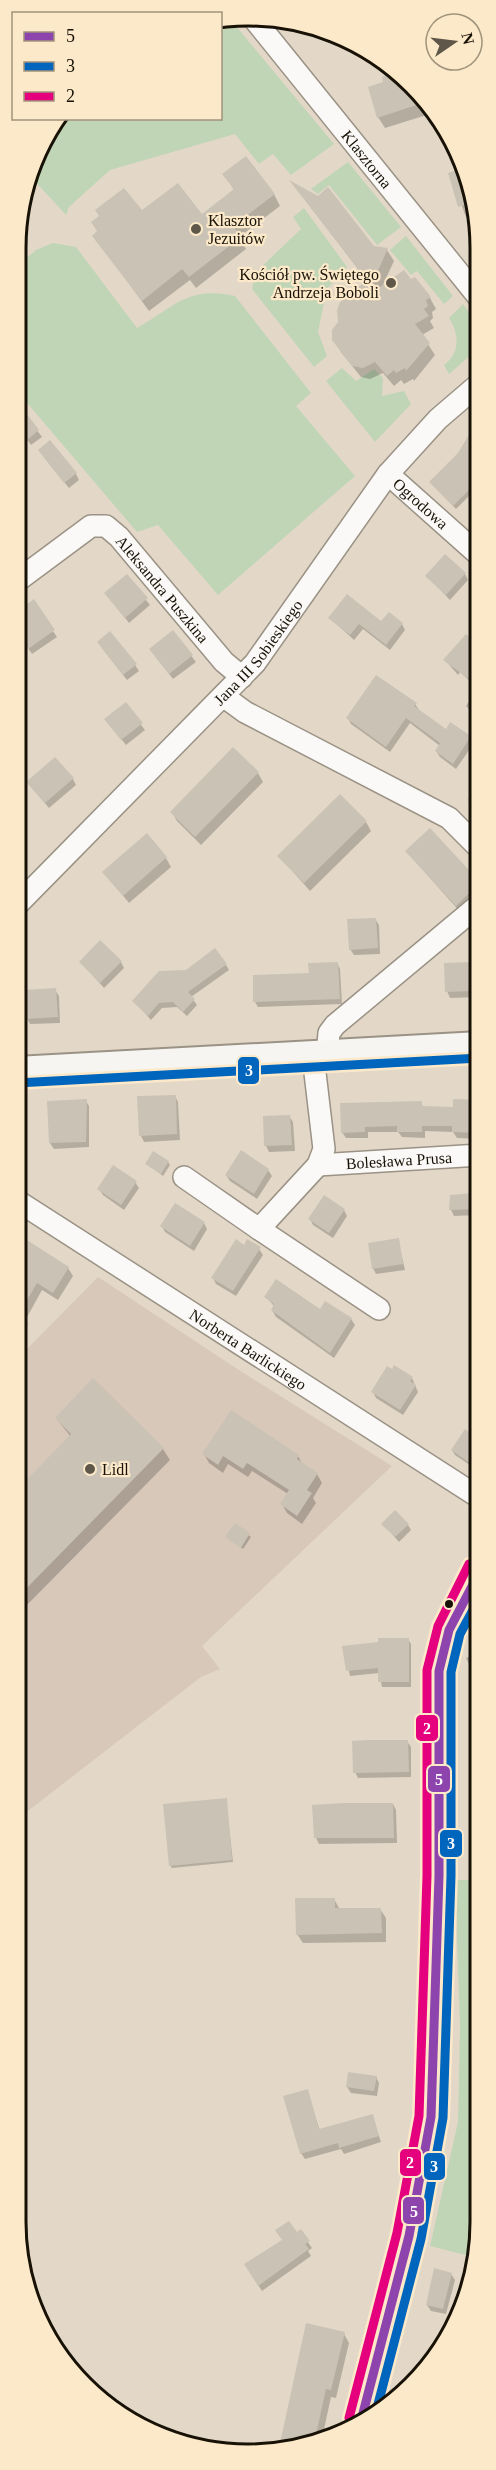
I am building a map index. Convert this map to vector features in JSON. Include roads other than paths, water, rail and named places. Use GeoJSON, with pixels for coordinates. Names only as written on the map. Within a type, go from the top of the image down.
{"type":"FeatureCollection","features":[{"type":"Feature","properties":{"kind":"street","name":"Klasztorna"},"geometry":{"type":"LineString","coordinates":[[260,26],[470,287]]}},
{"type":"Feature","properties":{"kind":"street","name":"Jana III Sobieskiego"},"geometry":{"type":"LineString","coordinates":[[26,896],[255,663],[388,474],[438,419],[470,392]]}},
{"type":"Feature","properties":{"kind":"street","name":"Ogrodowa"},"geometry":{"type":"LineString","coordinates":[[388,474],[470,547]]}},
{"type":"Feature","properties":{"kind":"street","name":"Aleksandra Puszkina"},"geometry":{"type":"LineString","coordinates":[[26,574],[92,526],[106,526],[119,537],[224,662],[242,677]]}},
{"type":"Feature","properties":{"kind":"street"},"geometry":{"type":"LineString","coordinates":[[223,696],[245,712],[449,818],[470,839]]}},
{"type":"Feature","properties":{"kind":"street"},"geometry":{"type":"LineString","coordinates":[[259,1229],[318,1165],[324,1149],[320,1055],[335,1024],[470,912]]}},
{"type":"Feature","properties":{"kind":"street"},"geometry":{"type":"LineString","coordinates":[[26,1070],[470,1047]]}},
{"type":"Feature","properties":{"kind":"street","name":"Bolesława Prusa"},"geometry":{"type":"LineString","coordinates":[[318,1165],[470,1156]]}},
{"type":"Feature","properties":{"kind":"street"},"geometry":{"type":"LineString","coordinates":[[184,1177],[379,1309]]}},
{"type":"Feature","properties":{"kind":"street","name":"Norberta Barlickiego"},"geometry":{"type":"LineString","coordinates":[[26,1206],[470,1492]]}},
{"type":"Feature","properties":{"kind":"street"},"geometry":{"type":"LineString","coordinates":[[363,2412],[409,2236],[431,2117],[439,1887],[439,1671],[449,1630],[470,1589]]}},
{"type":"Feature","properties":{"kind":"place","name":"Klasztor Jezuitów"},"geometry":{"type":"Point","coordinates":[196,229]}},
{"type":"Feature","properties":{"kind":"place","name":"Kościół pw. Świętego Andrzeja Boboli"},"geometry":{"type":"Point","coordinates":[391,283]}},
{"type":"Feature","properties":{"kind":"place","name":"Lidl"},"geometry":{"type":"Point","coordinates":[90,1469]}}]}
